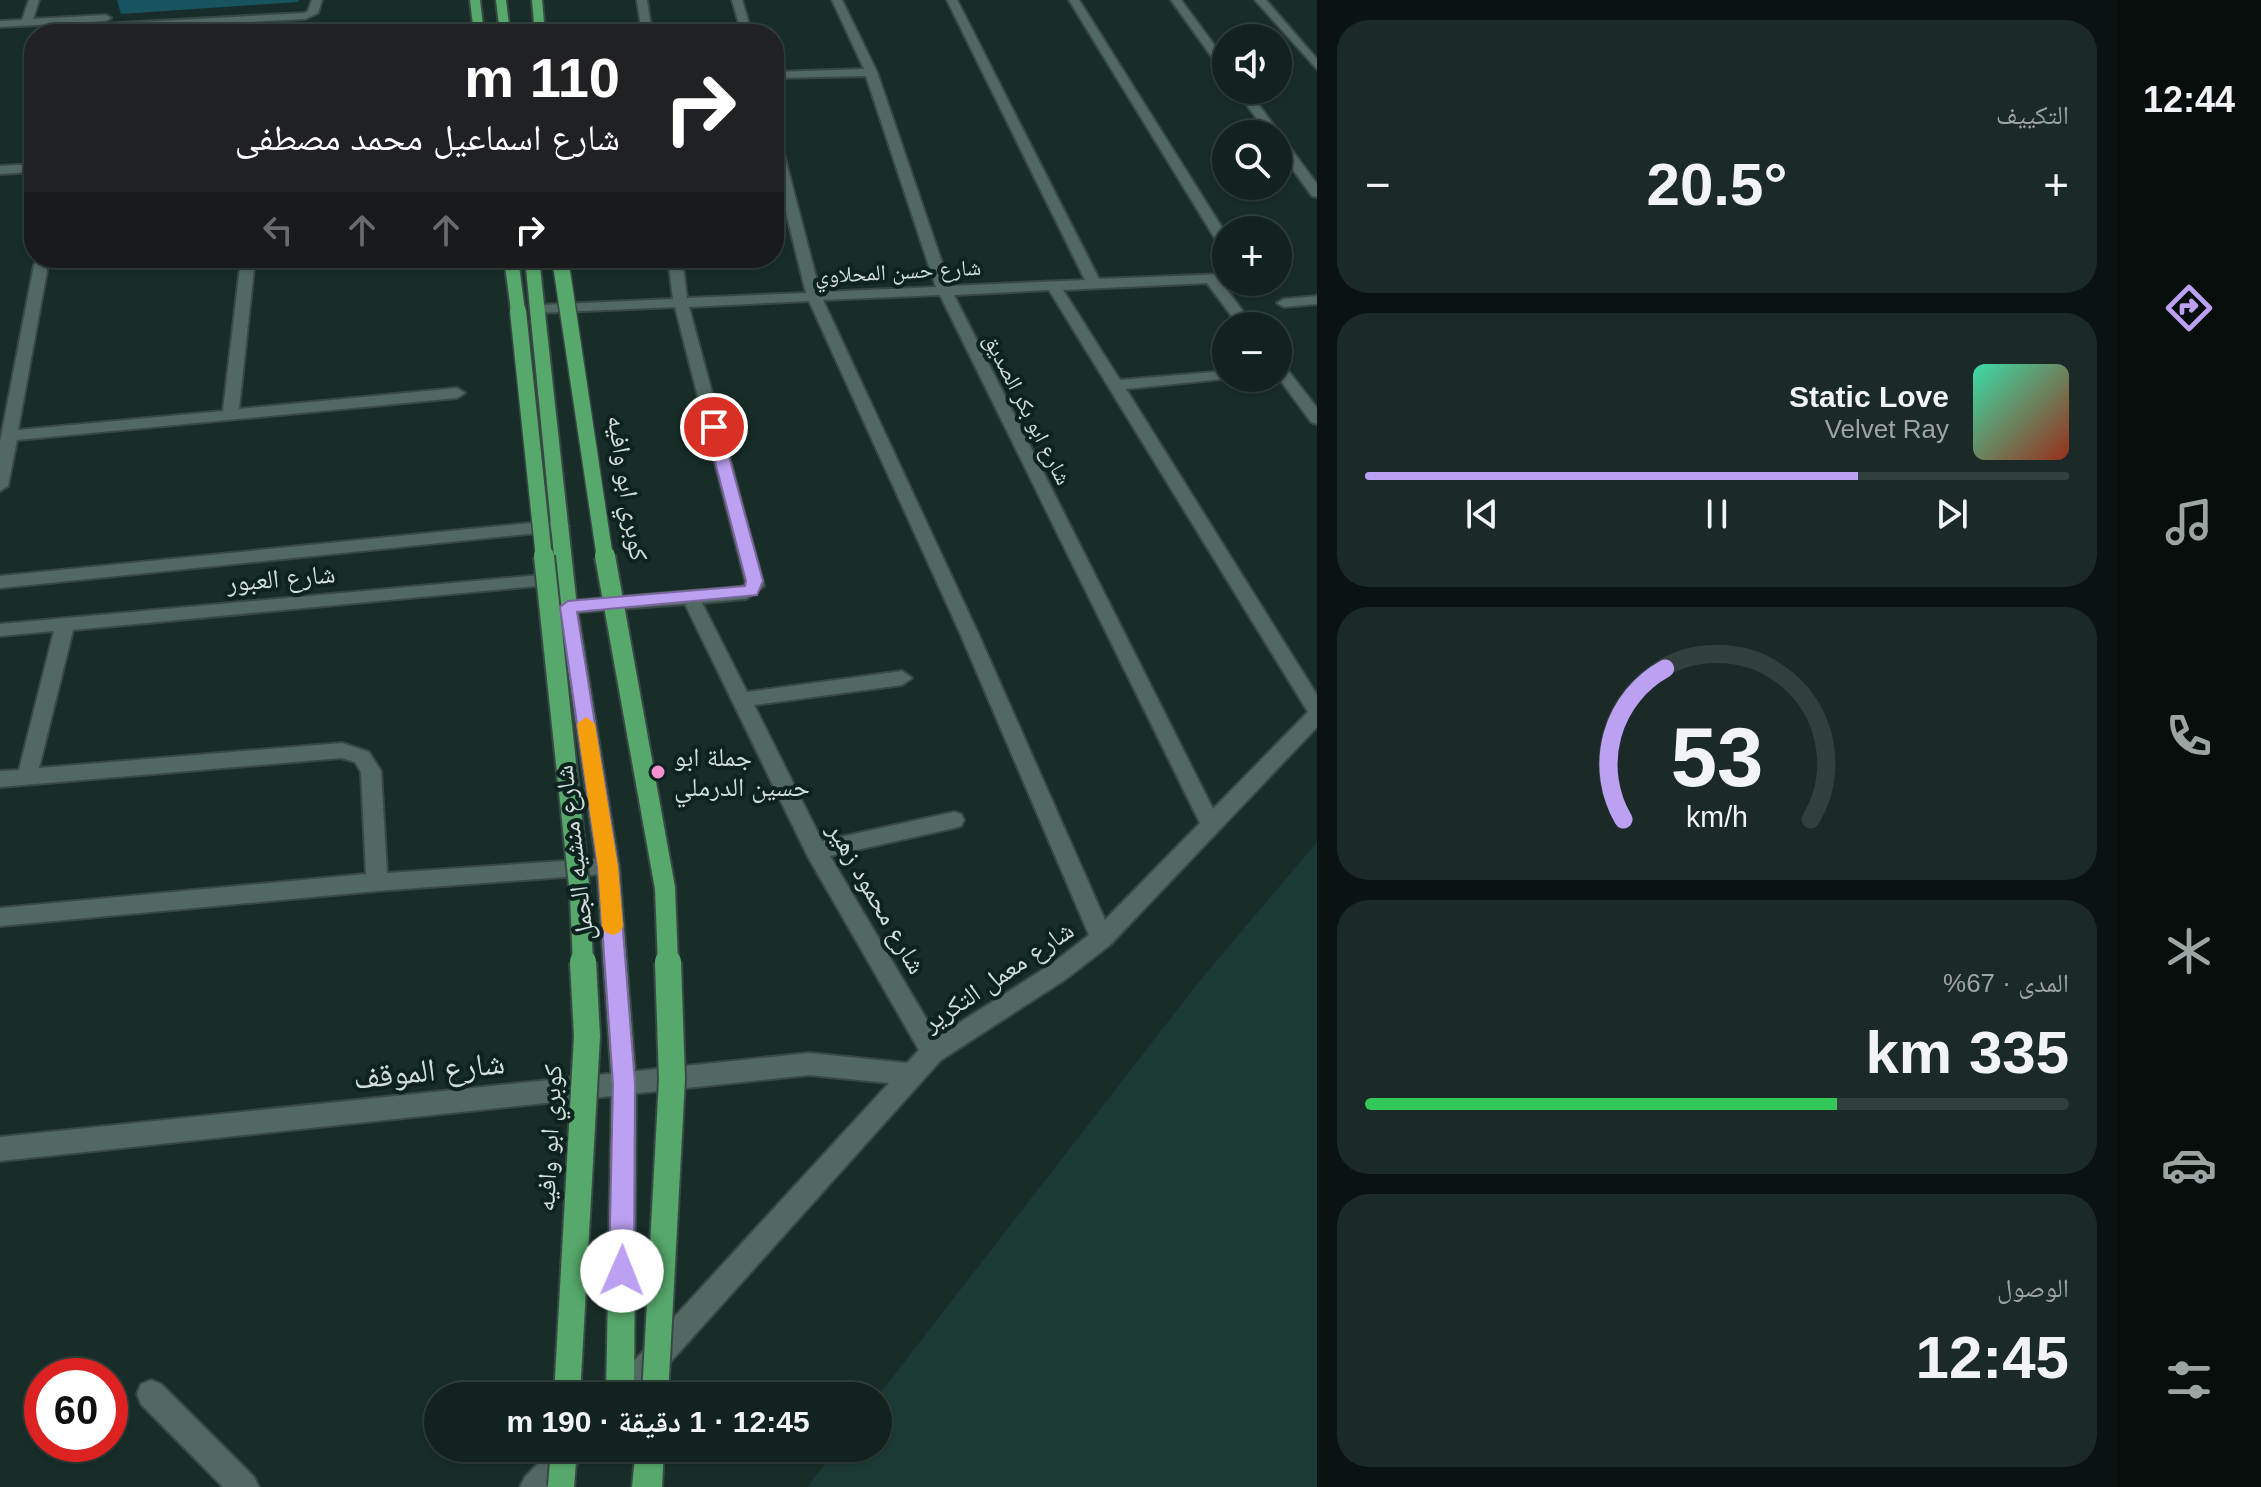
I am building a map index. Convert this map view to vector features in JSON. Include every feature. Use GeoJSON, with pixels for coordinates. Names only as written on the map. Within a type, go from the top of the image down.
{"type":"FeatureCollection","features":[{"type":"Feature","properties":{"kind":"main road"},"geometry":{"type":"LineString","coordinates":[[475,0],[478,24]]}},
{"type":"Feature","properties":{"kind":"main road"},"geometry":{"type":"LineString","coordinates":[[501,0],[504,24]]}},
{"type":"Feature","properties":{"kind":"main road"},"geometry":{"type":"LineString","coordinates":[[537,0],[539,24]]}},
{"type":"Feature","properties":{"kind":"main road","name":"شارع منشيه الجمل"},"geometry":{"type":"LineString","coordinates":[[514,268],[528,310],[560,526],[568,607],[608,867],[624,1084],[620,1382]]}},
{"type":"Feature","properties":{"kind":"main road","name":"شارع منشيه الجمل"},"geometry":{"type":"LineString","coordinates":[[528,310],[531,268]]}},
{"type":"Feature","properties":{"kind":"main road","name":"كوبري ابو وافيه"},"geometry":{"type":"LineString","coordinates":[[561,268],[599,524],[665,888],[672,1079],[656,1382]]}},
{"type":"Feature","properties":{"kind":"main road","name":"كوبري ابو وافيه"},"geometry":{"type":"LineString","coordinates":[[528,310],[580,895],[587,1036],[568,1382]]}},
{"type":"Feature","properties":{"kind":"main road"},"geometry":{"type":"LineString","coordinates":[[561,1487],[563,1462]]}},
{"type":"Feature","properties":{"kind":"main road"},"geometry":{"type":"LineString","coordinates":[[647,1487],[649,1462]]}},
{"type":"Feature","properties":{"kind":"street"},"geometry":{"type":"LineString","coordinates":[[26,23],[34,0]]}},
{"type":"Feature","properties":{"kind":"street"},"geometry":{"type":"LineString","coordinates":[[0,24],[264,14],[278,18],[313,13],[317,0]]}},
{"type":"Feature","properties":{"kind":"street"},"geometry":{"type":"LineString","coordinates":[[642,0],[646,24]]}},
{"type":"Feature","properties":{"kind":"street"},"geometry":{"type":"LineString","coordinates":[[737,0],[744,24]]}},
{"type":"Feature","properties":{"kind":"street","name":"شارع ابو بكر الصديق"},"geometry":{"type":"LineString","coordinates":[[837,0],[871,72],[945,291],[1211,825]]}},
{"type":"Feature","properties":{"kind":"street"},"geometry":{"type":"LineString","coordinates":[[952,0],[1094,284]]}},
{"type":"Feature","properties":{"kind":"street"},"geometry":{"type":"LineString","coordinates":[[1074,0],[1212,222]]}},
{"type":"Feature","properties":{"kind":"street"},"geometry":{"type":"LineString","coordinates":[[1176,0],[1212,50]]}},
{"type":"Feature","properties":{"kind":"street"},"geometry":{"type":"LineString","coordinates":[[1260,0],[1317,66]]}},
{"type":"Feature","properties":{"kind":"street"},"geometry":{"type":"LineString","coordinates":[[277,24],[278,18]]}},
{"type":"Feature","properties":{"kind":"street"},"geometry":{"type":"LineString","coordinates":[[784,75],[871,72]]}},
{"type":"Feature","properties":{"kind":"street"},"geometry":{"type":"LineString","coordinates":[[1292,159],[1317,193]]}},
{"type":"Feature","properties":{"kind":"street"},"geometry":{"type":"LineString","coordinates":[[0,170],[24,169]]}},
{"type":"Feature","properties":{"kind":"street"},"geometry":{"type":"LineString","coordinates":[[784,178],[814,297],[969,633],[1102,938]]}},
{"type":"Feature","properties":{"kind":"street"},"geometry":{"type":"LineString","coordinates":[[0,486],[40,268]]}},
{"type":"Feature","properties":{"kind":"street"},"geometry":{"type":"LineString","coordinates":[[230,415],[247,268]]}},
{"type":"Feature","properties":{"kind":"street"},"geometry":{"type":"LineString","coordinates":[[568,607],[752,591],[755,581],[681,303],[676,268]]}},
{"type":"Feature","properties":{"kind":"street","name":"شارع حسن المحلاوي"},"geometry":{"type":"LineString","coordinates":[[528,310],[1212,279]]}},
{"type":"Feature","properties":{"kind":"street"},"geometry":{"type":"LineString","coordinates":[[1054,286],[1118,385],[1317,713]]}},
{"type":"Feature","properties":{"kind":"street"},"geometry":{"type":"LineString","coordinates":[[1284,303],[1317,300]]}},
{"type":"Feature","properties":{"kind":"street"},"geometry":{"type":"LineString","coordinates":[[1118,385],[1212,377]]}},
{"type":"Feature","properties":{"kind":"street"},"geometry":{"type":"LineString","coordinates":[[1292,387],[1317,419]]}},
{"type":"Feature","properties":{"kind":"street"},"geometry":{"type":"LineString","coordinates":[[10,436],[457,393]]}},
{"type":"Feature","properties":{"kind":"street","name":"شارع العبور"},"geometry":{"type":"LineString","coordinates":[[0,582],[560,526]]}},
{"type":"Feature","properties":{"kind":"street","name":"شارع العبور"},"geometry":{"type":"LineString","coordinates":[[0,630],[566,579]]}},
{"type":"Feature","properties":{"kind":"street","name":"شارع محمود زهير"},"geometry":{"type":"LineString","coordinates":[[691,598],[816,851],[933,1052]]}},
{"type":"Feature","properties":{"kind":"street"},"geometry":{"type":"LineString","coordinates":[[27,777],[65,624]]}},
{"type":"Feature","properties":{"kind":"street"},"geometry":{"type":"LineString","coordinates":[[742,700],[902,678]]}},
{"type":"Feature","properties":{"kind":"street","name":"شارع معمل التكرير"},"geometry":{"type":"LineString","coordinates":[[633,1382],[933,1052],[1058,972],[1102,938],[1317,713]]}},
{"type":"Feature","properties":{"kind":"street"},"geometry":{"type":"LineString","coordinates":[[0,779],[342,750],[362,757],[371,771],[377,882]]}},
{"type":"Feature","properties":{"kind":"street"},"geometry":{"type":"LineString","coordinates":[[816,851],[954,820]]}},
{"type":"Feature","properties":{"kind":"street"},"geometry":{"type":"LineString","coordinates":[[0,917],[377,882],[608,867]]}},
{"type":"Feature","properties":{"kind":"street","name":"شارع الموقف"},"geometry":{"type":"LineString","coordinates":[[0,1149],[809,1064],[913,1075]]}},
{"type":"Feature","properties":{"kind":"street"},"geometry":{"type":"LineString","coordinates":[[151,1394],[244,1487]]}},
{"type":"Feature","properties":{"kind":"street"},"geometry":{"type":"LineString","coordinates":[[535,1487],[559,1462]]}},
{"type":"Feature","properties":{"kind":"shaded area"},"geometry":{"type":"Polygon","coordinates":[[[1317,842],[1317,1487],[807,1487],[827,1462],[892,1462],[892,1382],[889,1382],[1198,983],[1317,842]]]}},
{"type":"Feature","properties":{"kind":"slow traffic"},"geometry":{"type":"LineString","coordinates":[[586,724],[608,867],[613,926]]}},
{"type":"Feature","properties":{"kind":"place","name":"جملة ابو حسين الدرملي"},"geometry":{"type":"Point","coordinates":[658,772]}},
{"type":"Feature","properties":{"kind":"route"},"geometry":{"type":"LineString","coordinates":[[622,1271],[624,1084],[608,867],[568,607],[752,591],[755,581],[714,427]]}}]}
